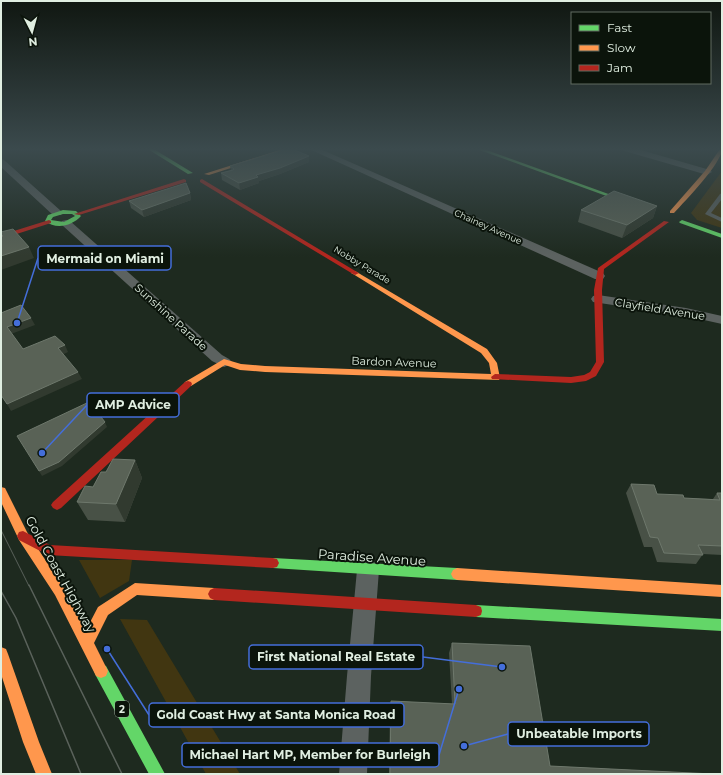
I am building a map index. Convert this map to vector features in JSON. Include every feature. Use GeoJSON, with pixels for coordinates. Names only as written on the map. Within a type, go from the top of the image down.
{"type":"FeatureCollection","features":[{"type":"Feature","properties":{"kind":"main road"},"geometry":{"type":"LineString","coordinates":[[49,222],[48,219],[57,213],[69,211],[77,214],[166,184]]}},
{"type":"Feature","properties":{"kind":"main road","name":"Nobby Parade"},"geometry":{"type":"LineString","coordinates":[[215,184],[484,351],[490,357],[495,368],[496,378]]}},
{"type":"Feature","properties":{"kind":"main road"},"geometry":{"type":"LineString","coordinates":[[578,184],[643,207]]}},
{"type":"Feature","properties":{"kind":"main road"},"geometry":{"type":"LineString","coordinates":[[694,184],[665,212],[661,220],[676,224],[682,222],[722,236]]}},
{"type":"Feature","properties":{"kind":"main road"},"geometry":{"type":"LineString","coordinates":[[665,212],[680,216],[683,220],[682,222]]}},
{"type":"Feature","properties":{"kind":"main road"},"geometry":{"type":"LineString","coordinates":[[1,237],[49,222],[54,224],[66,223],[77,218],[77,214]]}},
{"type":"Feature","properties":{"kind":"main road"},"geometry":{"type":"LineString","coordinates":[[599,276],[602,268],[666,222]]}},
{"type":"Feature","properties":{"kind":"main road","name":"Bardon Avenue"},"geometry":{"type":"LineString","coordinates":[[224,362],[240,367],[265,369],[583,380],[591,377],[597,371],[600,362],[598,299],[599,276]]}},
{"type":"Feature","properties":{"kind":"main road"},"geometry":{"type":"LineString","coordinates":[[57,504],[190,382],[224,362]]}},
{"type":"Feature","properties":{"kind":"main road","name":"Gold Coast Highway"},"geometry":{"type":"LineString","coordinates":[[1,491],[23,536],[59,591],[86,644],[157,774]]}},
{"type":"Feature","properties":{"kind":"main road","name":"Paradise Avenue"},"geometry":{"type":"LineString","coordinates":[[23,536],[48,550],[145,559],[368,570],[722,591]]}},
{"type":"Feature","properties":{"kind":"main road"},"geometry":{"type":"LineString","coordinates":[[86,644],[103,610],[136,586],[365,605],[722,625]]}},
{"type":"Feature","properties":{"kind":"main road"},"geometry":{"type":"LineString","coordinates":[[1,654],[31,742],[44,774]]}},
{"type":"Feature","properties":{"kind":"street"},"geometry":{"type":"LineString","coordinates":[[25,184],[57,213]]}},
{"type":"Feature","properties":{"kind":"street","name":"Chainey Avenue"},"geometry":{"type":"LineString","coordinates":[[392,184],[599,276]]}},
{"type":"Feature","properties":{"kind":"street","name":"Sunshine Parade"},"geometry":{"type":"LineString","coordinates":[[66,223],[217,358],[224,362]]}},
{"type":"Feature","properties":{"kind":"street","name":"Clayfield Avenue"},"geometry":{"type":"LineString","coordinates":[[598,299],[686,312],[722,320]]}},
{"type":"Feature","properties":{"kind":"street"},"geometry":{"type":"LineString","coordinates":[[354,774],[368,570]]}},
{"type":"Feature","properties":{"kind":"lane"},"geometry":{"type":"LineString","coordinates":[[722,195],[720,202],[708,214],[722,220]]}},
{"type":"Feature","properties":{"kind":"shaded area"},"geometry":{"type":"Polygon","coordinates":[[[712,184],[722,184],[722,228],[697,220],[691,213],[712,184]]]}},
{"type":"Feature","properties":{"kind":"shaded area"},"geometry":{"type":"Polygon","coordinates":[[[79,560],[132,560],[129,581],[100,598],[79,560]]]}},
{"type":"Feature","properties":{"kind":"shaded area"},"geometry":{"type":"Polygon","coordinates":[[[120,619],[147,620],[240,774],[206,774],[120,619]]]}},
{"type":"Feature","properties":{"kind":"building"},"geometry":{"type":"Polygon","coordinates":[[[182,184],[186,184],[190,193],[142,210],[129,201],[182,184]]]}},
{"type":"Feature","properties":{"kind":"building"},"geometry":{"type":"Polygon","coordinates":[[[614,191],[657,206],[627,225],[581,210],[614,191]]]}},
{"type":"Feature","properties":{"kind":"building"},"geometry":{"type":"Polygon","coordinates":[[[13,229],[29,247],[1,256],[1,237],[3,236],[1,232],[13,229]]]}},
{"type":"Feature","properties":{"kind":"building"},"geometry":{"type":"Polygon","coordinates":[[[21,305],[31,318],[7,327],[23,349],[55,336],[65,345],[58,348],[78,372],[7,404],[1,395],[1,313],[21,305]]]}},
{"type":"Feature","properties":{"kind":"building"},"geometry":{"type":"Polygon","coordinates":[[[89,402],[105,422],[59,462],[39,471],[17,436],[89,402]]]}},
{"type":"Feature","properties":{"kind":"building"},"geometry":{"type":"Polygon","coordinates":[[[113,459],[135,460],[116,504],[77,502],[85,486],[93,487],[101,472],[106,472],[113,459]]]}},
{"type":"Feature","properties":{"kind":"building"},"geometry":{"type":"Polygon","coordinates":[[[631,484],[654,485],[657,494],[683,495],[684,498],[720,500],[717,493],[722,493],[722,546],[698,545],[703,555],[664,553],[658,538],[650,537],[631,484]]]}},
{"type":"Feature","properties":{"kind":"building"},"geometry":{"type":"Polygon","coordinates":[[[452,643],[530,646],[550,766],[713,774],[390,774],[391,701],[455,704],[452,643]]]}},
{"type":"Feature","properties":{"kind":"tram line"},"geometry":{"type":"LineString","coordinates":[[1,530],[29,586]]}},
{"type":"Feature","properties":{"kind":"tram line"},"geometry":{"type":"LineString","coordinates":[[29,585],[122,774]]}},
{"type":"Feature","properties":{"kind":"tram line"},"geometry":{"type":"LineString","coordinates":[[1,591],[16,618],[81,774]]}},
{"type":"Feature","properties":{"kind":"traffic: fast"},"geometry":{"type":"LineString","coordinates":[[578,184],[636,205]]}},
{"type":"Feature","properties":{"kind":"traffic: fast"},"geometry":{"type":"LineString","coordinates":[[63,212],[74,212],[78,216],[64,224],[56,224],[48,221],[50,216],[63,212]]}},
{"type":"Feature","properties":{"kind":"traffic: fast"},"geometry":{"type":"LineString","coordinates":[[682,222],[722,236]]}},
{"type":"Feature","properties":{"kind":"traffic: fast"},"geometry":{"type":"LineString","coordinates":[[273,563],[457,574]]}},
{"type":"Feature","properties":{"kind":"traffic: fast"},"geometry":{"type":"LineString","coordinates":[[476,611],[722,625]]}},
{"type":"Feature","properties":{"kind":"traffic: fast"},"geometry":{"type":"LineString","coordinates":[[101,671],[157,774]]}},
{"type":"Feature","properties":{"kind":"traffic: slow"},"geometry":{"type":"LineString","coordinates":[[672,212],[696,184]]}},
{"type":"Feature","properties":{"kind":"traffic: slow"},"geometry":{"type":"LineString","coordinates":[[355,273],[484,351],[493,363],[496,378]]}},
{"type":"Feature","properties":{"kind":"traffic: slow"},"geometry":{"type":"LineString","coordinates":[[188,384],[224,362],[240,367],[265,369],[495,377]]}},
{"type":"Feature","properties":{"kind":"traffic: slow"},"geometry":{"type":"LineString","coordinates":[[1,491],[23,536],[59,591],[101,671]]}},
{"type":"Feature","properties":{"kind":"traffic: slow"},"geometry":{"type":"LineString","coordinates":[[457,574],[722,591]]}},
{"type":"Feature","properties":{"kind":"traffic: slow"},"geometry":{"type":"LineString","coordinates":[[86,644],[103,611],[135,589],[214,594]]}},
{"type":"Feature","properties":{"kind":"traffic: slow"},"geometry":{"type":"LineString","coordinates":[[1,654],[31,742],[44,774]]}},
{"type":"Feature","properties":{"kind":"traffic: jam"},"geometry":{"type":"LineString","coordinates":[[77,214],[174,184]]}},
{"type":"Feature","properties":{"kind":"traffic: jam"},"geometry":{"type":"LineString","coordinates":[[207,184],[355,273]]}},
{"type":"Feature","properties":{"kind":"traffic: jam"},"geometry":{"type":"LineString","coordinates":[[1,237],[49,222]]}},
{"type":"Feature","properties":{"kind":"traffic: jam"},"geometry":{"type":"LineString","coordinates":[[495,377],[571,380],[586,378],[593,374],[600,362],[598,290],[601,268],[666,222]]}},
{"type":"Feature","properties":{"kind":"traffic: jam"},"geometry":{"type":"LineString","coordinates":[[57,505],[188,384]]}},
{"type":"Feature","properties":{"kind":"traffic: jam"},"geometry":{"type":"LineString","coordinates":[[23,536],[48,550],[273,563]]}},
{"type":"Feature","properties":{"kind":"traffic: jam"},"geometry":{"type":"LineString","coordinates":[[214,594],[476,611]]}},
{"type":"Feature","properties":{"kind":"place","name":"Mermaid on Miami"},"geometry":{"type":"Point","coordinates":[17,323]}},
{"type":"Feature","properties":{"kind":"place","name":"AMP Advice"},"geometry":{"type":"Point","coordinates":[42,453]}},
{"type":"Feature","properties":{"kind":"place","name":"Gold Coast Hwy at Santa Monica Road"},"geometry":{"type":"Point","coordinates":[107,649]}},
{"type":"Feature","properties":{"kind":"place","name":"First National Real Estate"},"geometry":{"type":"Point","coordinates":[502,667]}},
{"type":"Feature","properties":{"kind":"place","name":"Michael Hart MP, Member for Burleigh"},"geometry":{"type":"Point","coordinates":[459,689]}},
{"type":"Feature","properties":{"kind":"place","name":"Unbeatable Imports"},"geometry":{"type":"Point","coordinates":[464,746]}}]}
